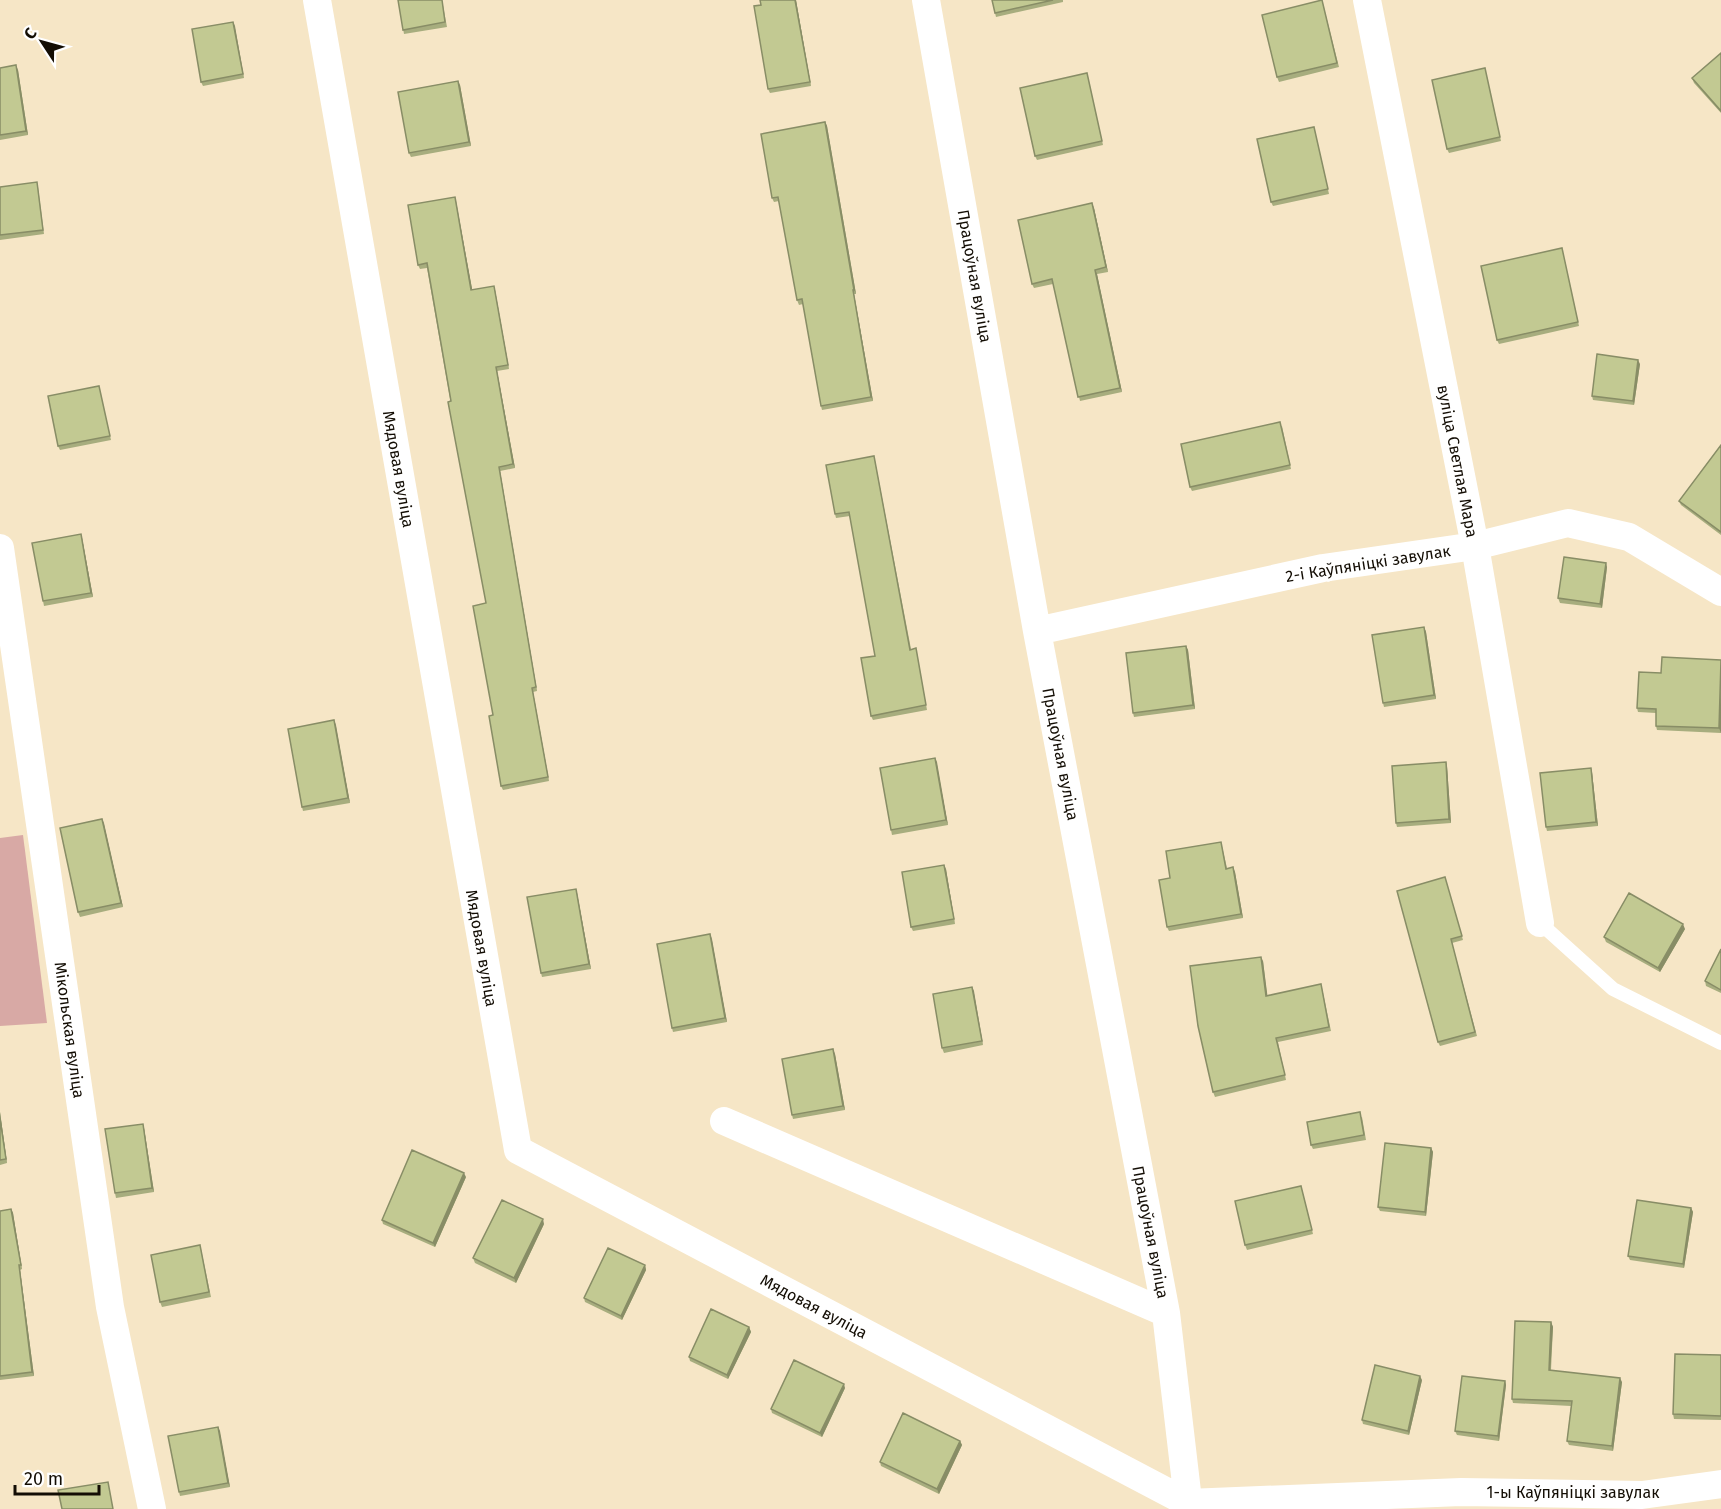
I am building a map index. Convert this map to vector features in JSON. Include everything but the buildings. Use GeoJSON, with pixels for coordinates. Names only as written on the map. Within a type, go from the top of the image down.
{"type":"FeatureCollection","features":[{"type":"Feature","properties":{"kind":"street","name":"Мядовая вуліца"},"geometry":{"type":"LineString","coordinates":[[317,0],[518,1150],[1189,1506]]}},
{"type":"Feature","properties":{"kind":"street","name":"Працоўная вуліца"},"geometry":{"type":"LineString","coordinates":[[926,0],[1037,631],[1166,1313],[1189,1506]]}},
{"type":"Feature","properties":{"kind":"street","name":"вуліца Светлая Мара"},"geometry":{"type":"LineString","coordinates":[[1366,0],[1475,546],[1540,923]]}},
{"type":"Feature","properties":{"kind":"street","name":"2-і Каўпяніцкі завулак"},"geometry":{"type":"LineString","coordinates":[[1037,631],[1323,568],[1475,546],[1568,523],[1629,537],[1721,592]]}},
{"type":"Feature","properties":{"kind":"street","name":"Мікольская вуліца"},"geometry":{"type":"LineString","coordinates":[[0,548],[110,1307],[152,1509]]}},
{"type":"Feature","properties":{"kind":"street"},"geometry":{"type":"LineString","coordinates":[[724,1121],[1166,1313]]}},
{"type":"Feature","properties":{"kind":"street","name":"1-ы Каўпяніцкі завулак"},"geometry":{"type":"LineString","coordinates":[[1189,1506],[1642,1495],[1721,1484]]}},
{"type":"Feature","properties":{"kind":"lane"},"geometry":{"type":"LineString","coordinates":[[1540,923],[1613,989],[1721,1043]]}},
{"type":"Feature","properties":{"kind":"shaded area"},"geometry":{"type":"Polygon","coordinates":[[[23,835],[47,1023],[0,1026],[0,838],[23,835]]]}}]}
